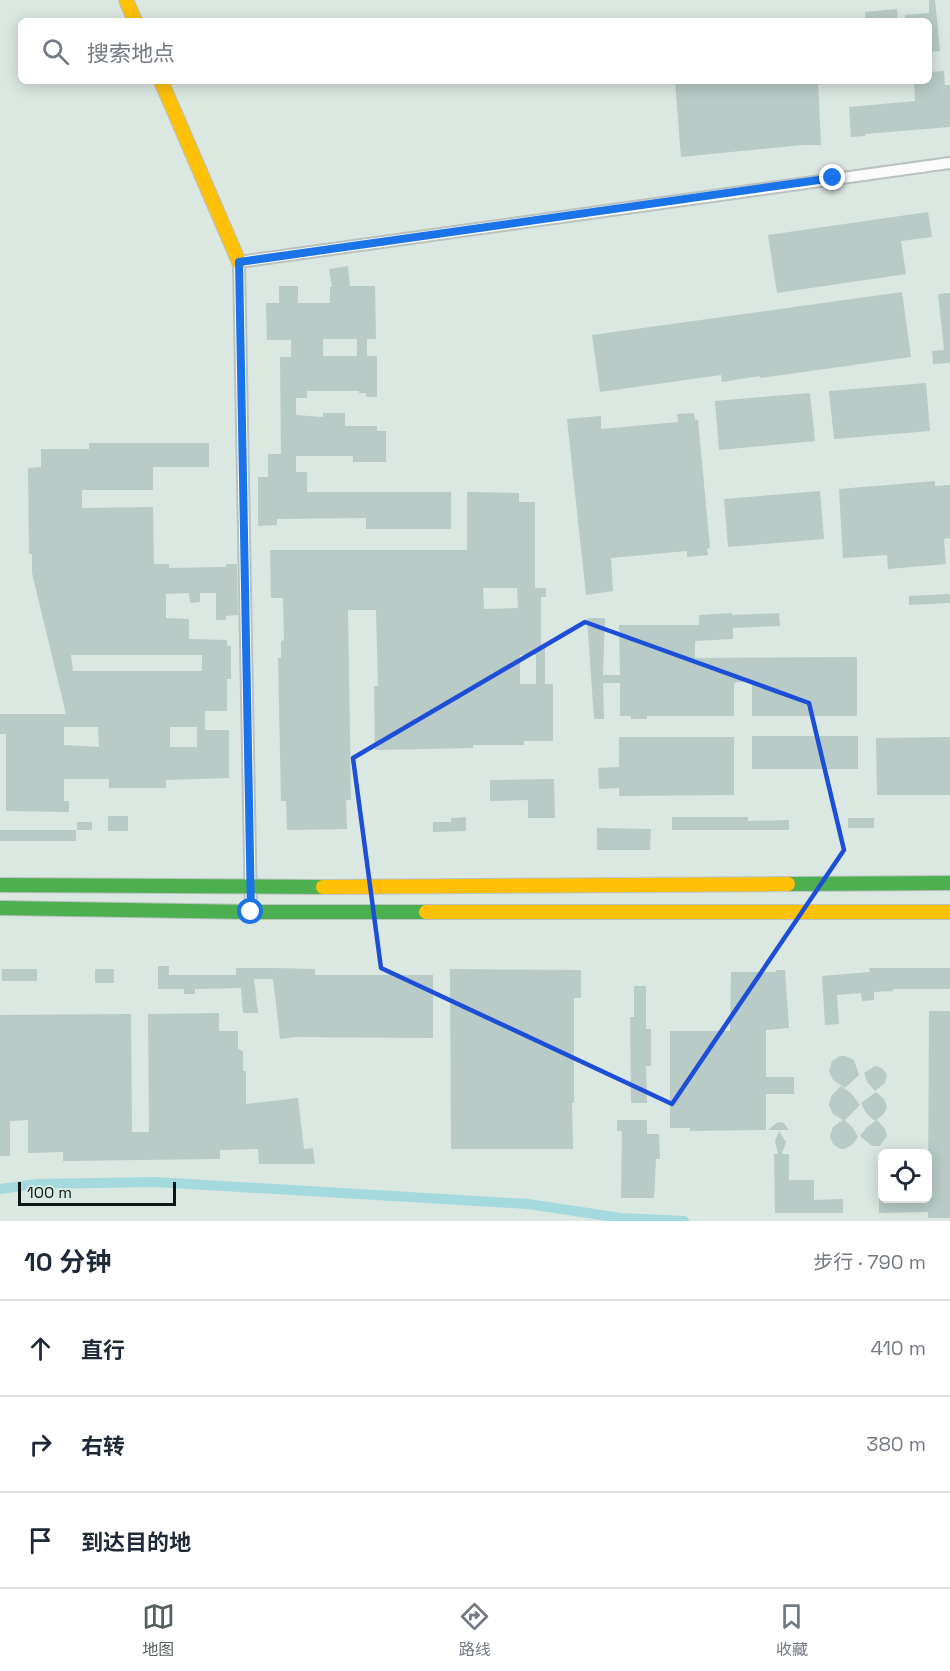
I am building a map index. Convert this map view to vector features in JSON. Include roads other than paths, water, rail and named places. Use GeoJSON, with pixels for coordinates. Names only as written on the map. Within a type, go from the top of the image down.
{"type":"FeatureCollection","features":[{"type":"Feature","properties":{"kind":"street"},"geometry":{"type":"LineString","coordinates":[[126,0],[134,18]]}},
{"type":"Feature","properties":{"kind":"street"},"geometry":{"type":"LineString","coordinates":[[162,84],[239,262],[251,912]]}},
{"type":"Feature","properties":{"kind":"street"},"geometry":{"type":"LineString","coordinates":[[239,262],[950,163]]}},
{"type":"Feature","properties":{"kind":"street"},"geometry":{"type":"LineString","coordinates":[[0,885],[250,887],[950,883]]}},
{"type":"Feature","properties":{"kind":"street"},"geometry":{"type":"LineString","coordinates":[[0,908],[251,912],[950,912]]}},
{"type":"Feature","properties":{"kind":"waterway"},"geometry":{"type":"LineString","coordinates":[[0,1189],[37,1184],[155,1182],[528,1204],[621,1218],[684,1221]]}}]}
